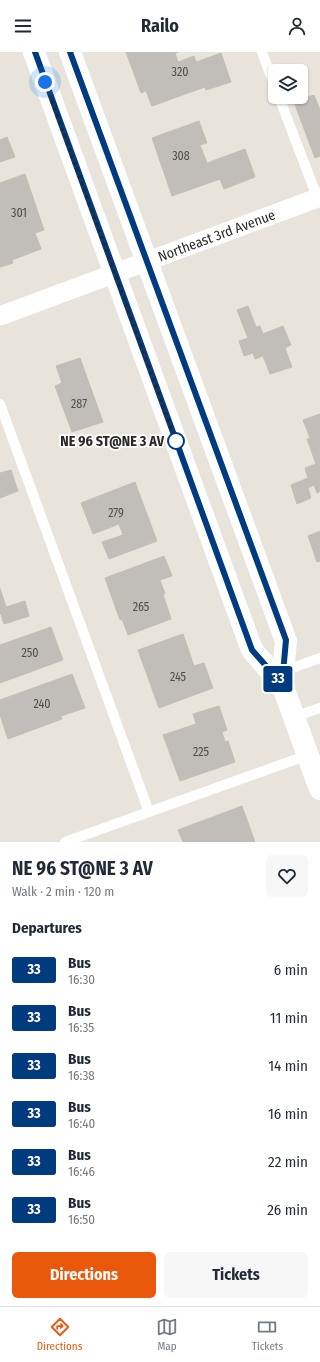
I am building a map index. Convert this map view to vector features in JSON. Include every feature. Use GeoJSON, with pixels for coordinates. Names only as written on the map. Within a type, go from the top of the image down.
{"type":"FeatureCollection","features":[{"type":"Feature","properties":{"kind":"street"},"geometry":{"type":"LineString","coordinates":[[34,52],[252,650],[283,677]]}},
{"type":"Feature","properties":{"kind":"street"},"geometry":{"type":"LineString","coordinates":[[70,52],[286,640],[283,677],[294,717],[313,757],[320,790]]}},
{"type":"Feature","properties":{"kind":"street","name":"Northeast 3rd Avenue"},"geometry":{"type":"LineString","coordinates":[[0,316],[319,199]]}},
{"type":"Feature","properties":{"kind":"lane"},"geometry":{"type":"LineString","coordinates":[[262,52],[268,68]]}},
{"type":"Feature","properties":{"kind":"lane"},"geometry":{"type":"LineString","coordinates":[[282,104],[319,199]]}},
{"type":"Feature","properties":{"kind":"lane"},"geometry":{"type":"LineString","coordinates":[[0,404],[149,812]]}},
{"type":"Feature","properties":{"kind":"lane"},"geometry":{"type":"LineString","coordinates":[[283,677],[320,658]]}},
{"type":"Feature","properties":{"kind":"lane"},"geometry":{"type":"LineString","coordinates":[[294,717],[320,708]]}},
{"type":"Feature","properties":{"kind":"lane"},"geometry":{"type":"LineString","coordinates":[[65,842],[313,757]]}},
{"type":"Feature","properties":{"kind":"building"},"geometry":{"type":"Polygon","coordinates":[[[126,52],[178,52],[175,53],[178,62],[194,56],[196,62],[221,53],[231,82],[206,90],[205,87],[152,106],[146,91],[141,93],[126,52]]]}},
{"type":"Feature","properties":{"kind":"building"},"geometry":{"type":"Polygon","coordinates":[[[314,95],[320,110],[320,156],[315,158],[295,104],[308,104],[308,97],[314,95]]]}},
{"type":"Feature","properties":{"kind":"building"},"geometry":{"type":"Polygon","coordinates":[[[199,121],[207,143],[200,145],[207,163],[245,149],[255,177],[224,189],[220,179],[172,196],[152,138],[199,121]]]}},
{"type":"Feature","properties":{"kind":"building"},"geometry":{"type":"Polygon","coordinates":[[[7,137],[15,157],[0,162],[0,140],[7,137]]]}},
{"type":"Feature","properties":{"kind":"building"},"geometry":{"type":"Polygon","coordinates":[[[25,174],[44,230],[35,233],[41,249],[12,260],[13,263],[0,267],[0,183],[25,174]]]}},
{"type":"Feature","properties":{"kind":"building"},"geometry":{"type":"Polygon","coordinates":[[[248,306],[256,327],[260,326],[263,334],[283,326],[291,345],[285,348],[292,367],[270,374],[263,356],[255,359],[253,353],[244,356],[239,341],[248,338],[237,310],[248,306]]]}},
{"type":"Feature","properties":{"kind":"building"},"geometry":{"type":"Polygon","coordinates":[[[80,358],[103,422],[72,432],[55,386],[62,383],[56,366],[80,358]]]}},
{"type":"Feature","properties":{"kind":"building"},"geometry":{"type":"Polygon","coordinates":[[[320,414],[320,491],[317,493],[314,485],[308,488],[311,498],[297,504],[291,485],[308,478],[305,468],[316,464],[307,439],[310,438],[303,420],[320,414]]]}},
{"type":"Feature","properties":{"kind":"building"},"geometry":{"type":"Polygon","coordinates":[[[11,470],[18,491],[0,498],[0,473],[11,470]]]}},
{"type":"Feature","properties":{"kind":"building"},"geometry":{"type":"Polygon","coordinates":[[[135,482],[157,541],[109,559],[102,542],[123,535],[119,524],[93,534],[81,503],[135,482]]]}},
{"type":"Feature","properties":{"kind":"building"},"geometry":{"type":"Polygon","coordinates":[[[320,531],[320,561],[317,562],[308,536],[320,531]]]}},
{"type":"Feature","properties":{"kind":"building"},"geometry":{"type":"Polygon","coordinates":[[[164,556],[172,576],[160,580],[171,619],[128,635],[122,619],[120,620],[105,578],[164,556]]]}},
{"type":"Feature","properties":{"kind":"building"},"geometry":{"type":"Polygon","coordinates":[[[0,588],[6,607],[25,601],[29,616],[4,624],[0,614],[0,588]]]}},
{"type":"Feature","properties":{"kind":"building"},"geometry":{"type":"Polygon","coordinates":[[[51,627],[63,660],[0,683],[0,645],[51,627]]]}},
{"type":"Feature","properties":{"kind":"building"},"geometry":{"type":"Polygon","coordinates":[[[183,634],[194,666],[204,663],[213,688],[159,708],[138,650],[183,634]]]}},
{"type":"Feature","properties":{"kind":"building"},"geometry":{"type":"Polygon","coordinates":[[[72,674],[85,708],[61,716],[62,719],[8,739],[0,715],[0,700],[72,674]]]}},
{"type":"Feature","properties":{"kind":"building"},"geometry":{"type":"Polygon","coordinates":[[[219,706],[227,730],[222,732],[225,742],[228,741],[235,762],[180,781],[163,735],[196,724],[193,714],[219,706]]]}},
{"type":"Feature","properties":{"kind":"building"},"geometry":{"type":"Polygon","coordinates":[[[242,806],[255,842],[183,842],[178,830],[242,806]]]}},
{"type":"Feature","properties":{"kind":"bus line","name":"33"},"geometry":{"type":"LineString","coordinates":[[35,52],[252,650],[282,684],[286,640],[70,52]]}},
{"type":"Feature","properties":{"kind":"place","name":"NE 96 ST@NE 3 AV"},"geometry":{"type":"Point","coordinates":[176,441]}},
{"type":"Feature","properties":{"kind":"route"},"geometry":{"type":"LineString","coordinates":[[45,82],[178,447],[176,441]]}}]}
